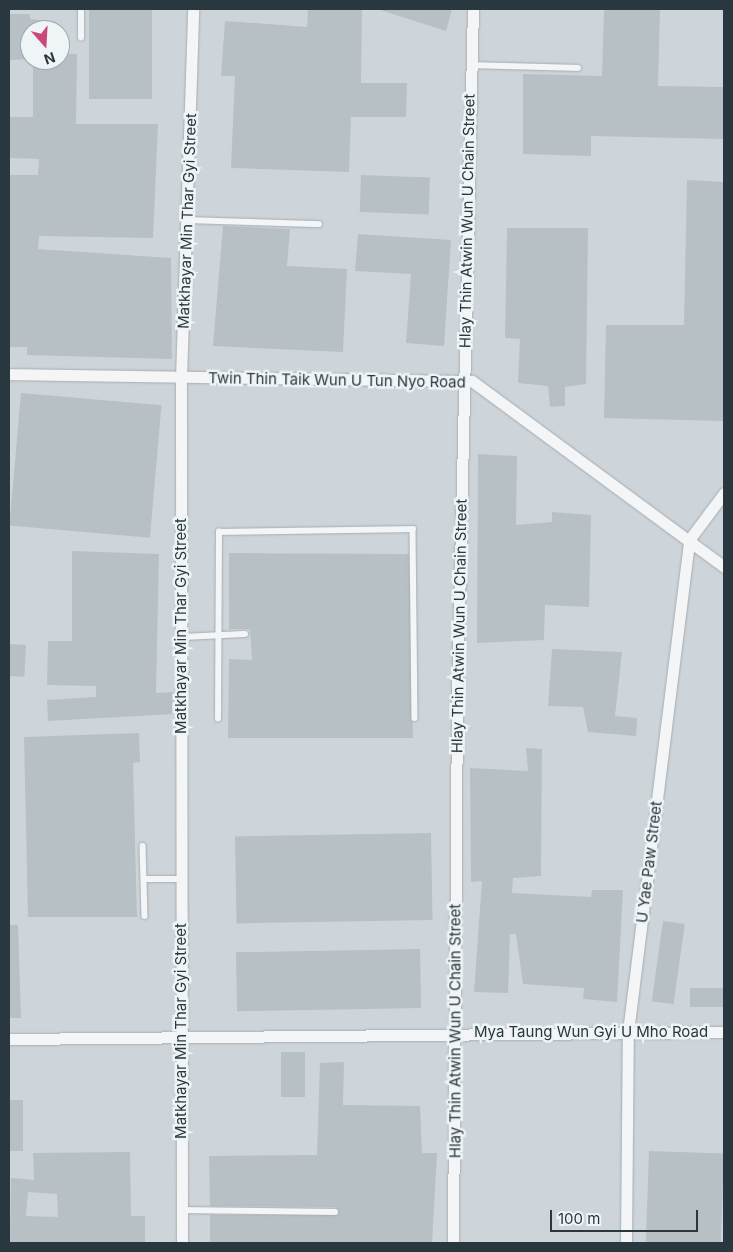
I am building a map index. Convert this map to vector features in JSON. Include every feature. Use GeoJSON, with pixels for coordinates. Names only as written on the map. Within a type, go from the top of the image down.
{"type":"FeatureCollection","features":[{"type":"Feature","properties":{"kind":"street","name":"Matkhayar Min Thar Gyi Street"},"geometry":{"type":"LineString","coordinates":[[182,1243],[180,1037],[181,378],[189,220],[193,9]]}},
{"type":"Feature","properties":{"kind":"street","name":"Hlay Thin Atwin Wun U Chain Street"},"geometry":{"type":"LineString","coordinates":[[454,1243],[463,381],[473,9]]}},
{"type":"Feature","properties":{"kind":"street","name":"Twin Thin Taik Wun U Tun Nyo Road"},"geometry":{"type":"LineString","coordinates":[[9,374],[463,381],[494,393],[724,567]]}},
{"type":"Feature","properties":{"kind":"street","name":"U Yae Paw Street"},"geometry":{"type":"LineString","coordinates":[[626,1243],[628,1032],[689,540],[724,493]]}},
{"type":"Feature","properties":{"kind":"street","name":"Mya Taung Wun Gyi U Mho Road"},"geometry":{"type":"LineString","coordinates":[[9,1038],[455,1032],[724,1032]]}},
{"type":"Feature","properties":{"kind":"lane"},"geometry":{"type":"LineString","coordinates":[[81,9],[81,38]]}},
{"type":"Feature","properties":{"kind":"lane"},"geometry":{"type":"LineString","coordinates":[[471,65],[578,68]]}},
{"type":"Feature","properties":{"kind":"lane"},"geometry":{"type":"LineString","coordinates":[[189,220],[319,224]]}},
{"type":"Feature","properties":{"kind":"lane"},"geometry":{"type":"LineString","coordinates":[[218,719],[221,635],[219,532],[413,529],[415,718]]}},
{"type":"Feature","properties":{"kind":"lane"},"geometry":{"type":"LineString","coordinates":[[181,637],[245,634]]}},
{"type":"Feature","properties":{"kind":"lane"},"geometry":{"type":"LineString","coordinates":[[143,846],[145,916]]}},
{"type":"Feature","properties":{"kind":"lane"},"geometry":{"type":"LineString","coordinates":[[144,879],[180,879]]}},
{"type":"Feature","properties":{"kind":"lane"},"geometry":{"type":"LineString","coordinates":[[182,1210],[334,1212]]}},
{"type":"Feature","properties":{"kind":"shaded area"},"geometry":{"type":"Polygon","coordinates":[[[9,9],[724,9],[724,1243],[9,1243],[9,9]]]}},
{"type":"Feature","properties":{"kind":"building"},"geometry":{"type":"Polygon","coordinates":[[[89,9],[152,9],[152,99],[89,99],[89,9]]]}},
{"type":"Feature","properties":{"kind":"building"},"geometry":{"type":"Polygon","coordinates":[[[308,9],[362,9],[361,83],[407,83],[406,117],[351,117],[349,172],[231,168],[235,76],[221,76],[225,21],[307,27],[308,9]]]}},
{"type":"Feature","properties":{"kind":"building"},"geometry":{"type":"Polygon","coordinates":[[[377,9],[452,9],[446,31],[377,9]]]}},
{"type":"Feature","properties":{"kind":"building"},"geometry":{"type":"Polygon","coordinates":[[[604,9],[660,9],[658,86],[724,87],[724,139],[591,136],[591,156],[523,154],[523,74],[602,76],[604,9]]]}},
{"type":"Feature","properties":{"kind":"building"},"geometry":{"type":"Polygon","coordinates":[[[9,14],[30,14],[30,19],[39,20],[20,20],[20,59],[9,60],[9,14]]]}},
{"type":"Feature","properties":{"kind":"building"},"geometry":{"type":"Polygon","coordinates":[[[70,54],[77,54],[76,124],[158,124],[153,238],[39,236],[38,249],[171,258],[172,359],[27,355],[27,347],[9,347],[9,175],[38,175],[39,159],[9,158],[9,117],[33,117],[33,70],[70,70],[70,54]]]}},
{"type":"Feature","properties":{"kind":"building"},"geometry":{"type":"Polygon","coordinates":[[[361,175],[430,177],[429,214],[360,212],[361,175]]]}},
{"type":"Feature","properties":{"kind":"building"},"geometry":{"type":"Polygon","coordinates":[[[687,180],[724,182],[724,421],[604,418],[606,325],[684,325],[687,180]]]}},
{"type":"Feature","properties":{"kind":"building"},"geometry":{"type":"Polygon","coordinates":[[[223,226],[290,229],[287,266],[347,269],[343,352],[213,346],[223,226]]]}},
{"type":"Feature","properties":{"kind":"building"},"geometry":{"type":"Polygon","coordinates":[[[507,228],[588,228],[586,384],[565,387],[565,406],[550,407],[548,386],[518,383],[520,339],[505,338],[507,228]]]}},
{"type":"Feature","properties":{"kind":"building"},"geometry":{"type":"Polygon","coordinates":[[[358,234],[451,240],[444,346],[406,343],[411,274],[355,271],[358,234]]]}},
{"type":"Feature","properties":{"kind":"building"},"geometry":{"type":"Polygon","coordinates":[[[21,393],[161,405],[150,538],[9,525],[21,393]]]}},
{"type":"Feature","properties":{"kind":"building"},"geometry":{"type":"Polygon","coordinates":[[[478,454],[517,456],[516,525],[552,522],[552,512],[591,515],[589,607],[545,605],[544,640],[477,643],[478,454]]]}},
{"type":"Feature","properties":{"kind":"building"},"geometry":{"type":"Polygon","coordinates":[[[72,551],[159,554],[156,693],[174,692],[174,714],[48,721],[47,700],[96,697],[96,686],[47,685],[48,641],[72,641],[72,551]]]}},
{"type":"Feature","properties":{"kind":"building"},"geometry":{"type":"Polygon","coordinates":[[[229,553],[409,554],[413,738],[228,738],[229,659],[252,660],[250,629],[229,629],[229,553]]]}},
{"type":"Feature","properties":{"kind":"building"},"geometry":{"type":"Polygon","coordinates":[[[9,644],[26,645],[24,677],[9,676],[9,644]]]}},
{"type":"Feature","properties":{"kind":"building"},"geometry":{"type":"Polygon","coordinates":[[[552,649],[622,652],[615,716],[637,718],[636,736],[588,732],[583,707],[548,706],[552,649]]]}},
{"type":"Feature","properties":{"kind":"building"},"geometry":{"type":"Polygon","coordinates":[[[139,733],[140,762],[133,763],[137,917],[28,917],[24,737],[139,733]]]}},
{"type":"Feature","properties":{"kind":"building"},"geometry":{"type":"Polygon","coordinates":[[[526,748],[542,749],[541,876],[513,878],[512,893],[591,897],[592,890],[623,890],[617,1002],[583,999],[584,988],[523,984],[516,934],[510,934],[508,993],[474,992],[482,881],[471,882],[470,768],[528,771],[526,748]]]}},
{"type":"Feature","properties":{"kind":"building"},"geometry":{"type":"Polygon","coordinates":[[[431,833],[433,920],[237,923],[235,836],[431,833]]]}},
{"type":"Feature","properties":{"kind":"building"},"geometry":{"type":"Polygon","coordinates":[[[663,921],[685,924],[674,1004],[652,1001],[663,921]]]}},
{"type":"Feature","properties":{"kind":"building"},"geometry":{"type":"Polygon","coordinates":[[[9,925],[18,925],[21,1018],[9,1018],[9,925]]]}},
{"type":"Feature","properties":{"kind":"building"},"geometry":{"type":"Polygon","coordinates":[[[420,949],[421,1008],[237,1011],[236,952],[420,949]]]}},
{"type":"Feature","properties":{"kind":"building"},"geometry":{"type":"Polygon","coordinates":[[[690,988],[724,988],[724,1007],[690,1007],[690,988]]]}},
{"type":"Feature","properties":{"kind":"building"},"geometry":{"type":"Polygon","coordinates":[[[281,1052],[305,1052],[305,1097],[281,1097],[281,1052]]]}},
{"type":"Feature","properties":{"kind":"building"},"geometry":{"type":"Polygon","coordinates":[[[344,1062],[343,1105],[420,1106],[422,1153],[437,1153],[432,1243],[210,1243],[210,1215],[339,1215],[335,1207],[210,1206],[209,1156],[317,1155],[320,1063],[344,1062]]]}},
{"type":"Feature","properties":{"kind":"building"},"geometry":{"type":"Polygon","coordinates":[[[9,1100],[23,1100],[23,1151],[9,1151],[9,1100]]]}},
{"type":"Feature","properties":{"kind":"building"},"geometry":{"type":"Polygon","coordinates":[[[649,1151],[724,1154],[721,1243],[646,1243],[649,1151]]]}},
{"type":"Feature","properties":{"kind":"building"},"geometry":{"type":"Polygon","coordinates":[[[130,1152],[131,1216],[145,1216],[145,1243],[10,1243],[11,1178],[34,1180],[33,1153],[130,1152]],[[28,1192],[26,1216],[58,1217],[57,1194],[28,1192]]]}}]}
